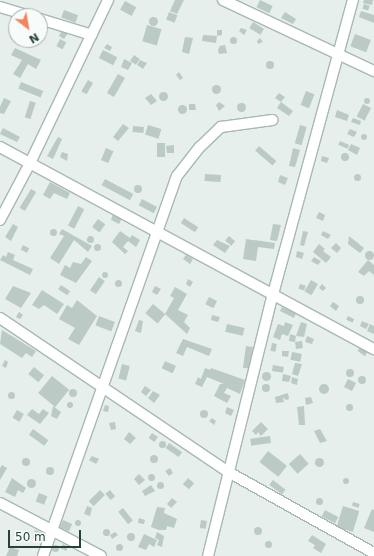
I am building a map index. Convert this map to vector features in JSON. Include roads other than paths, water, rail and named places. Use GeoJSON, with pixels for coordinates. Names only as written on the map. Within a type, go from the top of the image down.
{"type":"FeatureCollection","features":[{"type":"Feature","properties":{"kind":"street"},"geometry":{"type":"LineString","coordinates":[[0,220],[30,163],[108,0]]}},
{"type":"Feature","properties":{"kind":"street"},"geometry":{"type":"LineString","coordinates":[[223,0],[374,71]]}},
{"type":"Feature","properties":{"kind":"street"},"geometry":{"type":"LineString","coordinates":[[208,556],[230,473],[273,294],[353,0]]}},
{"type":"Feature","properties":{"kind":"street"},"geometry":{"type":"LineString","coordinates":[[48,21],[92,35]]}},
{"type":"Feature","properties":{"kind":"street"},"geometry":{"type":"LineString","coordinates":[[43,556],[101,386],[177,176],[200,147],[221,127],[273,120]]}},
{"type":"Feature","properties":{"kind":"street"},"geometry":{"type":"LineString","coordinates":[[0,147],[374,349]]}},
{"type":"Feature","properties":{"kind":"street"},"geometry":{"type":"LineString","coordinates":[[0,318],[230,473],[374,553]]}},
{"type":"Feature","properties":{"kind":"street"},"geometry":{"type":"LineString","coordinates":[[0,503],[101,556]]}}]}
